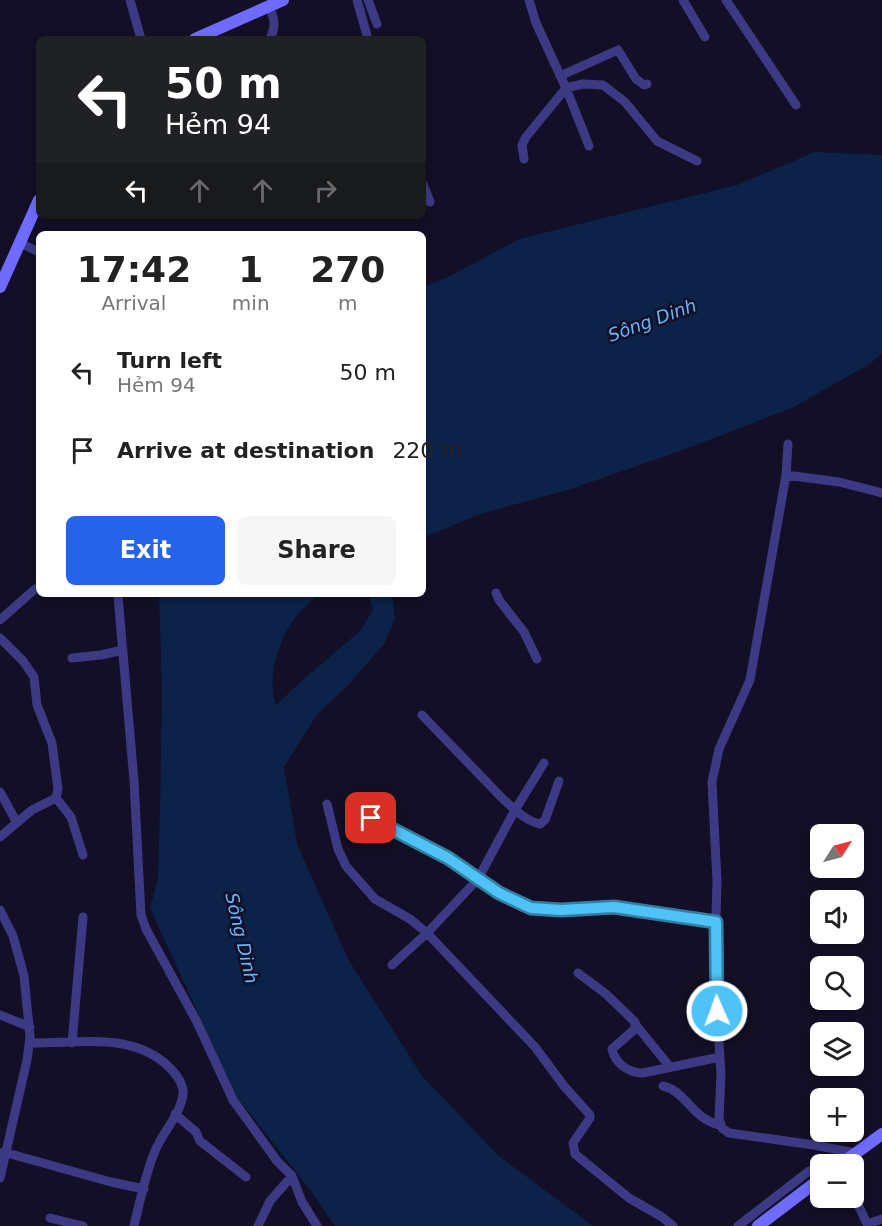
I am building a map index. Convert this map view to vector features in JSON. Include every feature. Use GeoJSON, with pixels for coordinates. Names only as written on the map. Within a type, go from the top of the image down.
{"type":"FeatureCollection","features":[{"type":"Feature","properties":{"kind":"street"},"geometry":{"type":"LineString","coordinates":[[130,0],[140,36]]}},
{"type":"Feature","properties":{"kind":"street"},"geometry":{"type":"LineString","coordinates":[[202,36],[283,0]]}},
{"type":"Feature","properties":{"kind":"street"},"geometry":{"type":"LineString","coordinates":[[357,0],[367,36]]}},
{"type":"Feature","properties":{"kind":"street"},"geometry":{"type":"LineString","coordinates":[[368,0],[377,24]]}},
{"type":"Feature","properties":{"kind":"street"},"geometry":{"type":"LineString","coordinates":[[529,0],[536,24],[566,88],[589,146]]}},
{"type":"Feature","properties":{"kind":"street"},"geometry":{"type":"LineString","coordinates":[[683,0],[705,37]]}},
{"type":"Feature","properties":{"kind":"street"},"geometry":{"type":"LineString","coordinates":[[726,0],[796,105]]}},
{"type":"Feature","properties":{"kind":"street"},"geometry":{"type":"LineString","coordinates":[[268,7],[275,19],[271,36]]}},
{"type":"Feature","properties":{"kind":"street"},"geometry":{"type":"LineString","coordinates":[[560,76],[618,50],[636,79],[647,84]]}},
{"type":"Feature","properties":{"kind":"street"},"geometry":{"type":"LineString","coordinates":[[524,159],[522,145],[526,137],[566,88],[583,84],[603,85],[625,102],[657,141],[697,161]]}},
{"type":"Feature","properties":{"kind":"street"},"geometry":{"type":"LineString","coordinates":[[426,192],[430,202]]}},
{"type":"Feature","properties":{"kind":"street"},"geometry":{"type":"LineString","coordinates":[[0,287],[3,272],[20,243],[36,207]]}},
{"type":"Feature","properties":{"kind":"street"},"geometry":{"type":"LineString","coordinates":[[20,243],[36,251]]}},
{"type":"Feature","properties":{"kind":"street"},"geometry":{"type":"LineString","coordinates":[[720,1125],[717,881],[712,803],[713,773],[719,749],[750,680],[786,475],[788,444]]}},
{"type":"Feature","properties":{"kind":"street"},"geometry":{"type":"LineString","coordinates":[[786,475],[839,482],[882,493]]}},
{"type":"Feature","properties":{"kind":"street"},"geometry":{"type":"LineString","coordinates":[[0,621],[35,589]]}},
{"type":"Feature","properties":{"kind":"street"},"geometry":{"type":"LineString","coordinates":[[496,593],[524,632],[537,659]]}},
{"type":"Feature","properties":{"kind":"street"},"geometry":{"type":"LineString","coordinates":[[118,597],[137,820],[141,915],[197,1022],[233,1100],[277,1161],[291,1176],[302,1202],[317,1226]]}},
{"type":"Feature","properties":{"kind":"street"},"geometry":{"type":"LineString","coordinates":[[0,638],[23,661],[34,676],[38,705],[52,743],[58,789],[56,798],[70,817],[83,855]]}},
{"type":"Feature","properties":{"kind":"street"},"geometry":{"type":"LineString","coordinates":[[72,658],[123,650]]}},
{"type":"Feature","properties":{"kind":"street"},"geometry":{"type":"LineString","coordinates":[[422,715],[515,810],[532,822],[543,823],[559,781]]}},
{"type":"Feature","properties":{"kind":"street"},"geometry":{"type":"LineString","coordinates":[[392,965],[427,933],[478,879],[515,810],[544,763]]}},
{"type":"Feature","properties":{"kind":"street"},"geometry":{"type":"LineString","coordinates":[[0,792],[17,823]]}},
{"type":"Feature","properties":{"kind":"street"},"geometry":{"type":"LineString","coordinates":[[0,837],[38,806],[56,798]]}},
{"type":"Feature","properties":{"kind":"street"},"geometry":{"type":"LineString","coordinates":[[327,804],[338,849],[346,866],[375,898],[410,919],[427,933],[535,1047],[564,1086],[590,1115],[573,1143],[575,1154],[629,1198],[673,1226]]}},
{"type":"Feature","properties":{"kind":"street"},"geometry":{"type":"LineString","coordinates":[[353,808],[448,858],[506,898],[531,908],[553,910],[614,907],[716,922]]}},
{"type":"Feature","properties":{"kind":"street"},"geometry":{"type":"LineString","coordinates":[[0,910],[13,936],[24,976],[30,1027],[29,1043],[3,1153],[0,1178]]}},
{"type":"Feature","properties":{"kind":"street"},"geometry":{"type":"LineString","coordinates":[[72,1043],[83,917]]}},
{"type":"Feature","properties":{"kind":"street"},"geometry":{"type":"LineString","coordinates":[[578,973],[632,1019],[670,1067]]}},
{"type":"Feature","properties":{"kind":"street"},"geometry":{"type":"LineString","coordinates":[[0,1015],[30,1027]]}},
{"type":"Feature","properties":{"kind":"street"},"geometry":{"type":"LineString","coordinates":[[636,1025],[613,1047],[613,1054],[626,1069],[638,1073],[720,1057]]}},
{"type":"Feature","properties":{"kind":"street"},"geometry":{"type":"LineString","coordinates":[[29,1043],[112,1042],[135,1046],[153,1054],[176,1074],[183,1087],[182,1098],[155,1150],[134,1226]]}},
{"type":"Feature","properties":{"kind":"street"},"geometry":{"type":"LineString","coordinates":[[663,1086],[675,1091],[708,1122],[720,1125],[729,1133],[824,1146],[855,1153],[882,1134]]}},
{"type":"Feature","properties":{"kind":"street"},"geometry":{"type":"LineString","coordinates":[[175,1114],[196,1132],[200,1141],[246,1177]]}},
{"type":"Feature","properties":{"kind":"street"},"geometry":{"type":"LineString","coordinates":[[3,1153],[144,1189]]}},
{"type":"Feature","properties":{"kind":"street"},"geometry":{"type":"LineString","coordinates":[[738,1226],[810,1172]]}},
{"type":"Feature","properties":{"kind":"street"},"geometry":{"type":"LineString","coordinates":[[258,1226],[270,1201],[291,1176]]}},
{"type":"Feature","properties":{"kind":"street"},"geometry":{"type":"LineString","coordinates":[[758,1226],[810,1186]]}},
{"type":"Feature","properties":{"kind":"street"},"geometry":{"type":"LineString","coordinates":[[860,1208],[868,1225],[882,1219]]}},
{"type":"Feature","properties":{"kind":"street"},"geometry":{"type":"LineString","coordinates":[[50,1218],[83,1226]]}},
{"type":"Feature","properties":{"kind":"water","name":"Sông Dinh"},"geometry":{"type":"Polygon","coordinates":[[[815,152],[882,155],[882,354],[868,365],[792,408],[683,450],[568,490],[480,514],[426,537],[426,286],[450,276],[519,239],[737,185],[815,152]]]}},
{"type":"Feature","properties":{"kind":"water","name":"Sông Dinh"},"geometry":{"type":"Polygon","coordinates":[[[159,597],[316,597],[292,622],[281,644],[273,681],[276,705],[360,631],[373,610],[369,597],[392,597],[395,619],[384,644],[350,683],[316,716],[284,767],[297,844],[348,959],[422,1076],[499,1156],[593,1226],[335,1226],[311,1191],[236,1096],[150,908],[158,878],[162,692],[159,597]]]}},
{"type":"Feature","properties":{"kind":"route"},"geometry":{"type":"LineString","coordinates":[[371,818],[448,858],[499,893],[521,905],[545,910],[614,907],[716,922],[717,1011]]}}]}
